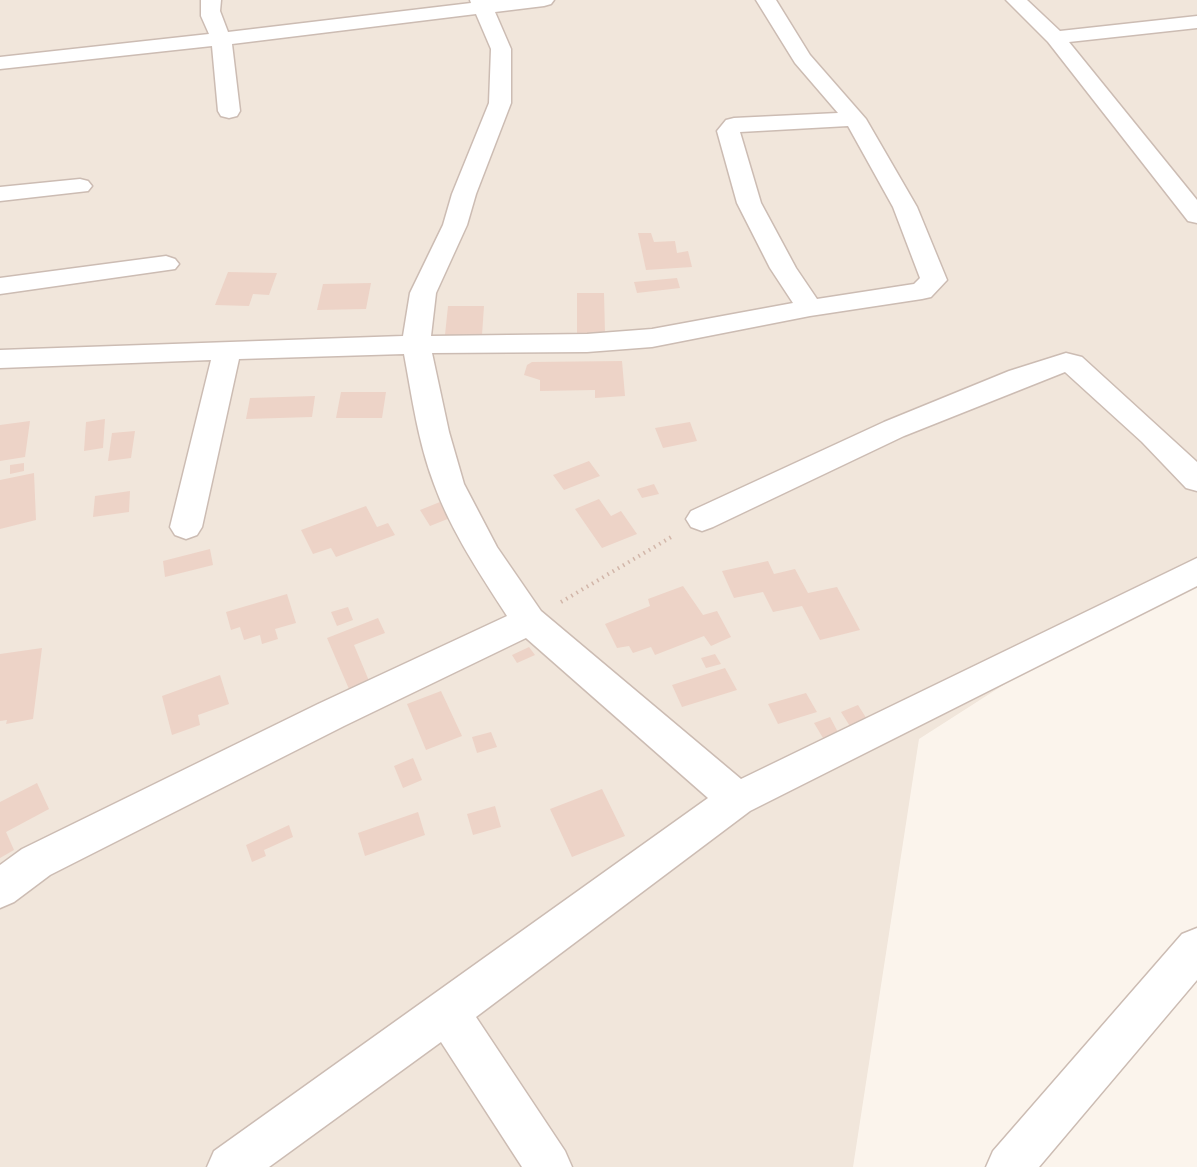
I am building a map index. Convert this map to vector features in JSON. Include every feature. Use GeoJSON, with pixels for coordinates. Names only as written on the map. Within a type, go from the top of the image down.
{"type":"FeatureCollection","features":[{"type":"Feature","properties":{"kind":"street"},"geometry":{"type":"LineString","coordinates":[[211,0],[209,5],[212,22],[221,39],[230,111]]}},
{"type":"Feature","properties":{"kind":"street"},"geometry":{"type":"LineString","coordinates":[[0,63],[221,39],[482,4],[544,0]]}},
{"type":"Feature","properties":{"kind":"street"},"geometry":{"type":"LineString","coordinates":[[0,359],[416,344],[587,343],[652,338],[810,308],[922,291],[934,280],[905,207],[855,119],[802,59],[766,0]]}},
{"type":"Feature","properties":{"kind":"street"},"geometry":{"type":"LineString","coordinates":[[1016,0],[1055,38],[1197,216]]}},
{"type":"Feature","properties":{"kind":"street"},"geometry":{"type":"LineString","coordinates":[[482,4],[501,49],[500,103],[468,183],[455,225],[423,293],[416,344],[434,432],[449,484],[484,554],[529,621],[736,800]]}},
{"type":"Feature","properties":{"kind":"street"},"geometry":{"type":"LineString","coordinates":[[1055,38],[1197,22]]}},
{"type":"Feature","properties":{"kind":"street"},"geometry":{"type":"LineString","coordinates":[[810,308],[783,268],[749,203],[728,131],[734,125],[855,119]]}},
{"type":"Feature","properties":{"kind":"street"},"geometry":{"type":"LineString","coordinates":[[0,195],[80,186]]}},
{"type":"Feature","properties":{"kind":"street"},"geometry":{"type":"LineString","coordinates":[[0,286],[166,264]]}},
{"type":"Feature","properties":{"kind":"street"},"geometry":{"type":"LineString","coordinates":[[186,527],[227,352]]}},
{"type":"Feature","properties":{"kind":"street"},"geometry":{"type":"LineString","coordinates":[[702,519],[894,429],[1019,378],[1066,362],[1072,363],[1152,435],[1197,480]]}},
{"type":"Feature","properties":{"kind":"street"},"geometry":{"type":"LineString","coordinates":[[230,1167],[447,1012],[736,800],[1161,591],[1197,571]]}},
{"type":"Feature","properties":{"kind":"street"},"geometry":{"type":"LineString","coordinates":[[0,889],[36,862],[331,715],[529,621]]}},
{"type":"Feature","properties":{"kind":"street"},"geometry":{"type":"LineString","coordinates":[[1009,1167],[1197,948]]}},
{"type":"Feature","properties":{"kind":"street"},"geometry":{"type":"LineString","coordinates":[[447,1012],[549,1167]]}},
{"type":"Feature","properties":{"kind":"path"},"geometry":{"type":"LineString","coordinates":[[529,621],[702,519]]}},
{"type":"Feature","properties":{"kind":"shaded area"},"geometry":{"type":"Polygon","coordinates":[[[0,0],[1197,0],[1197,561],[919,739],[853,1167],[0,1167],[0,0]]]}},
{"type":"Feature","properties":{"kind":"building"},"geometry":{"type":"Polygon","coordinates":[[[638,233],[651,233],[654,242],[675,241],[677,253],[688,251],[692,267],[646,270],[638,233]]]}},
{"type":"Feature","properties":{"kind":"building"},"geometry":{"type":"Polygon","coordinates":[[[228,272],[277,273],[269,295],[253,294],[249,306],[215,305],[228,272]]]}},
{"type":"Feature","properties":{"kind":"building"},"geometry":{"type":"Polygon","coordinates":[[[677,278],[680,288],[637,293],[634,282],[677,278]]]}},
{"type":"Feature","properties":{"kind":"building"},"geometry":{"type":"Polygon","coordinates":[[[371,283],[366,309],[317,310],[323,284],[371,283]]]}},
{"type":"Feature","properties":{"kind":"building"},"geometry":{"type":"Polygon","coordinates":[[[577,293],[604,293],[605,333],[577,334],[577,293]]]}},
{"type":"Feature","properties":{"kind":"building"},"geometry":{"type":"Polygon","coordinates":[[[448,306],[484,306],[482,335],[445,335],[448,306]]]}},
{"type":"Feature","properties":{"kind":"building"},"geometry":{"type":"Polygon","coordinates":[[[622,361],[625,396],[595,398],[595,390],[540,391],[540,380],[524,375],[527,365],[532,362],[622,361]]]}},
{"type":"Feature","properties":{"kind":"building"},"geometry":{"type":"Polygon","coordinates":[[[341,392],[386,392],[382,418],[336,418],[341,392]]]}},
{"type":"Feature","properties":{"kind":"building"},"geometry":{"type":"Polygon","coordinates":[[[315,396],[312,417],[246,419],[250,398],[315,396]]]}},
{"type":"Feature","properties":{"kind":"building"},"geometry":{"type":"Polygon","coordinates":[[[105,419],[103,448],[84,451],[86,422],[105,419]]]}},
{"type":"Feature","properties":{"kind":"building"},"geometry":{"type":"Polygon","coordinates":[[[30,421],[25,457],[0,461],[0,425],[30,421]]]}},
{"type":"Feature","properties":{"kind":"building"},"geometry":{"type":"Polygon","coordinates":[[[690,422],[697,441],[663,448],[655,428],[690,422]]]}},
{"type":"Feature","properties":{"kind":"building"},"geometry":{"type":"Polygon","coordinates":[[[135,431],[131,458],[108,461],[112,433],[135,431]]]}},
{"type":"Feature","properties":{"kind":"building"},"geometry":{"type":"Polygon","coordinates":[[[589,461],[600,476],[564,490],[553,475],[589,461]]]}},
{"type":"Feature","properties":{"kind":"building"},"geometry":{"type":"Polygon","coordinates":[[[24,463],[24,471],[10,474],[10,465],[24,463]]]}},
{"type":"Feature","properties":{"kind":"building"},"geometry":{"type":"Polygon","coordinates":[[[34,473],[36,520],[0,529],[0,480],[34,473]]]}},
{"type":"Feature","properties":{"kind":"building"},"geometry":{"type":"Polygon","coordinates":[[[654,484],[659,494],[642,498],[637,489],[654,484]]]}},
{"type":"Feature","properties":{"kind":"building"},"geometry":{"type":"Polygon","coordinates":[[[130,491],[129,512],[93,517],[95,496],[130,491]]]}},
{"type":"Feature","properties":{"kind":"building"},"geometry":{"type":"Polygon","coordinates":[[[599,499],[611,516],[621,511],[637,534],[602,548],[575,509],[599,499]]]}},
{"type":"Feature","properties":{"kind":"building"},"geometry":{"type":"Polygon","coordinates":[[[440,502],[450,518],[430,526],[420,510],[440,502]]]}},
{"type":"Feature","properties":{"kind":"building"},"geometry":{"type":"Polygon","coordinates":[[[366,506],[377,527],[388,523],[395,535],[336,557],[331,548],[313,554],[301,530],[366,506]]]}},
{"type":"Feature","properties":{"kind":"building"},"geometry":{"type":"Polygon","coordinates":[[[210,549],[213,565],[165,577],[163,561],[210,549]]]}},
{"type":"Feature","properties":{"kind":"building"},"geometry":{"type":"Polygon","coordinates":[[[768,561],[774,574],[795,569],[808,593],[837,587],[860,630],[820,640],[802,606],[773,612],[763,592],[734,598],[722,571],[768,561]]]}},
{"type":"Feature","properties":{"kind":"building"},"geometry":{"type":"Polygon","coordinates":[[[683,586],[703,615],[717,611],[731,637],[711,646],[704,636],[655,655],[651,647],[633,653],[629,646],[617,648],[605,624],[650,606],[648,599],[683,586]]]}},
{"type":"Feature","properties":{"kind":"building"},"geometry":{"type":"Polygon","coordinates":[[[287,594],[296,623],[275,629],[278,639],[262,644],[260,635],[244,640],[240,627],[231,630],[226,612],[287,594]]]}},
{"type":"Feature","properties":{"kind":"building"},"geometry":{"type":"Polygon","coordinates":[[[348,607],[353,620],[337,626],[331,612],[348,607]]]}},
{"type":"Feature","properties":{"kind":"building"},"geometry":{"type":"Polygon","coordinates":[[[378,618],[385,633],[354,645],[372,688],[352,696],[327,638],[378,618]]]}},
{"type":"Feature","properties":{"kind":"building"},"geometry":{"type":"Polygon","coordinates":[[[529,647],[535,655],[517,663],[512,655],[529,647]]]}},
{"type":"Feature","properties":{"kind":"building"},"geometry":{"type":"Polygon","coordinates":[[[42,648],[33,719],[6,724],[7,720],[0,721],[0,654],[42,648]]]}},
{"type":"Feature","properties":{"kind":"building"},"geometry":{"type":"Polygon","coordinates":[[[715,654],[721,664],[706,668],[701,658],[715,654]]]}},
{"type":"Feature","properties":{"kind":"building"},"geometry":{"type":"Polygon","coordinates":[[[725,668],[737,690],[682,707],[672,685],[725,668]]]}},
{"type":"Feature","properties":{"kind":"building"},"geometry":{"type":"Polygon","coordinates":[[[220,675],[229,704],[198,715],[200,725],[172,735],[162,696],[220,675]]]}},
{"type":"Feature","properties":{"kind":"building"},"geometry":{"type":"Polygon","coordinates":[[[441,691],[462,736],[426,750],[407,704],[441,691]]]}},
{"type":"Feature","properties":{"kind":"building"},"geometry":{"type":"Polygon","coordinates":[[[806,693],[817,712],[778,724],[768,704],[806,693]]]}},
{"type":"Feature","properties":{"kind":"building"},"geometry":{"type":"Polygon","coordinates":[[[858,705],[870,724],[853,731],[841,712],[858,705]]]}},
{"type":"Feature","properties":{"kind":"building"},"geometry":{"type":"Polygon","coordinates":[[[830,717],[841,738],[826,743],[814,723],[830,717]]]}},
{"type":"Feature","properties":{"kind":"building"},"geometry":{"type":"Polygon","coordinates":[[[491,732],[497,747],[477,753],[472,737],[491,732]]]}},
{"type":"Feature","properties":{"kind":"building"},"geometry":{"type":"Polygon","coordinates":[[[413,758],[422,780],[403,788],[394,766],[413,758]]]}},
{"type":"Feature","properties":{"kind":"building"},"geometry":{"type":"Polygon","coordinates":[[[37,783],[49,809],[6,832],[14,850],[0,858],[0,802],[37,783]]]}},
{"type":"Feature","properties":{"kind":"building"},"geometry":{"type":"Polygon","coordinates":[[[602,789],[625,836],[572,857],[550,809],[602,789]]]}},
{"type":"Feature","properties":{"kind":"building"},"geometry":{"type":"Polygon","coordinates":[[[495,806],[501,827],[473,835],[467,814],[495,806]]]}},
{"type":"Feature","properties":{"kind":"building"},"geometry":{"type":"Polygon","coordinates":[[[418,812],[425,835],[365,856],[358,833],[418,812]]]}},
{"type":"Feature","properties":{"kind":"building"},"geometry":{"type":"Polygon","coordinates":[[[289,825],[293,837],[264,850],[266,856],[252,862],[246,845],[289,825]]]}}]}
